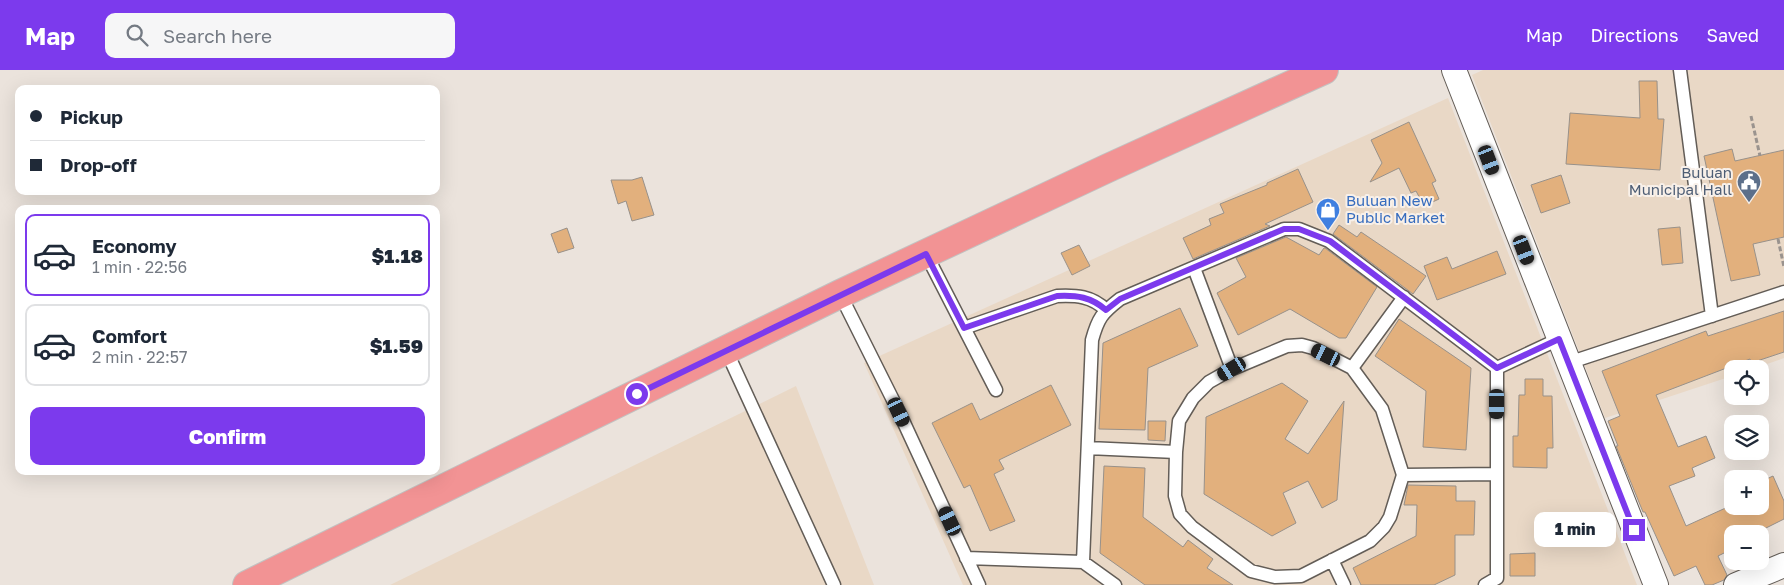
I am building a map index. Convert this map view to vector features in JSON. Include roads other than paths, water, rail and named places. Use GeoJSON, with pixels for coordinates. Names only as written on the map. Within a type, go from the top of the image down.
{"type":"FeatureCollection","features":[{"type":"Feature","properties":{"kind":"highway"},"geometry":{"type":"LineString","coordinates":[[247,585],[281,573],[840,294],[1108,168],[1324,70]]}},
{"type":"Feature","properties":{"kind":"street"},"geometry":{"type":"LineString","coordinates":[[1454,70],[1656,585]]}},
{"type":"Feature","properties":{"kind":"street"},"geometry":{"type":"LineString","coordinates":[[1736,585],[1784,565]]}},
{"type":"Feature","properties":{"kind":"lane"},"geometry":{"type":"LineString","coordinates":[[1680,70],[1712,316]]}},
{"type":"Feature","properties":{"kind":"lane"},"geometry":{"type":"LineString","coordinates":[[1083,562],[1092,340],[1097,322],[1106,310],[1120,299],[1284,229],[1299,229],[1330,241],[1497,368]]}},
{"type":"Feature","properties":{"kind":"lane"},"geometry":{"type":"LineString","coordinates":[[926,254],[996,390]]}},
{"type":"Feature","properties":{"kind":"lane"},"geometry":{"type":"LineString","coordinates":[[1194,268],[1232,369]]}},
{"type":"Feature","properties":{"kind":"lane"},"geometry":{"type":"LineString","coordinates":[[1568,363],[1784,292]]}},
{"type":"Feature","properties":{"kind":"lane"},"geometry":{"type":"LineString","coordinates":[[840,294],[899,412],[979,585]]}},
{"type":"Feature","properties":{"kind":"lane"},"geometry":{"type":"LineString","coordinates":[[964,328],[1057,296],[1073,295],[1087,298],[1098,303],[1106,310]]}},
{"type":"Feature","properties":{"kind":"lane"},"geometry":{"type":"LineString","coordinates":[[1352,368],[1404,298]]}},
{"type":"Feature","properties":{"kind":"lane"},"geometry":{"type":"LineString","coordinates":[[1497,368],[1559,339]]}},
{"type":"Feature","properties":{"kind":"lane"},"geometry":{"type":"LineString","coordinates":[[1302,345],[1313,348],[1352,368],[1382,409],[1403,475],[1390,517],[1384,527],[1370,541],[1301,576],[1275,576],[1251,571],[1192,527],[1180,514],[1175,496],[1179,421],[1193,398],[1209,382],[1232,369],[1287,346],[1302,345]]}},
{"type":"Feature","properties":{"kind":"lane"},"geometry":{"type":"LineString","coordinates":[[726,350],[834,585]]}},
{"type":"Feature","properties":{"kind":"lane"},"geometry":{"type":"LineString","coordinates":[[1485,585],[1499,582],[1497,368]]}},
{"type":"Feature","properties":{"kind":"lane"},"geometry":{"type":"LineString","coordinates":[[1088,448],[1176,452]]}},
{"type":"Feature","properties":{"kind":"lane"},"geometry":{"type":"LineString","coordinates":[[1403,475],[1497,474]]}},
{"type":"Feature","properties":{"kind":"lane"},"geometry":{"type":"LineString","coordinates":[[966,558],[1083,562],[1115,585]]}},
{"type":"Feature","properties":{"kind":"lane"},"geometry":{"type":"LineString","coordinates":[[1332,560],[1344,585]]}},
{"type":"Feature","properties":{"kind":"place","name":"Buluan Municipal Hall"},"geometry":{"type":"Point","coordinates":[1749,203]}},
{"type":"Feature","properties":{"kind":"place","name":"Buluan New Public Market"},"geometry":{"type":"Point","coordinates":[1328,231]}}]}
